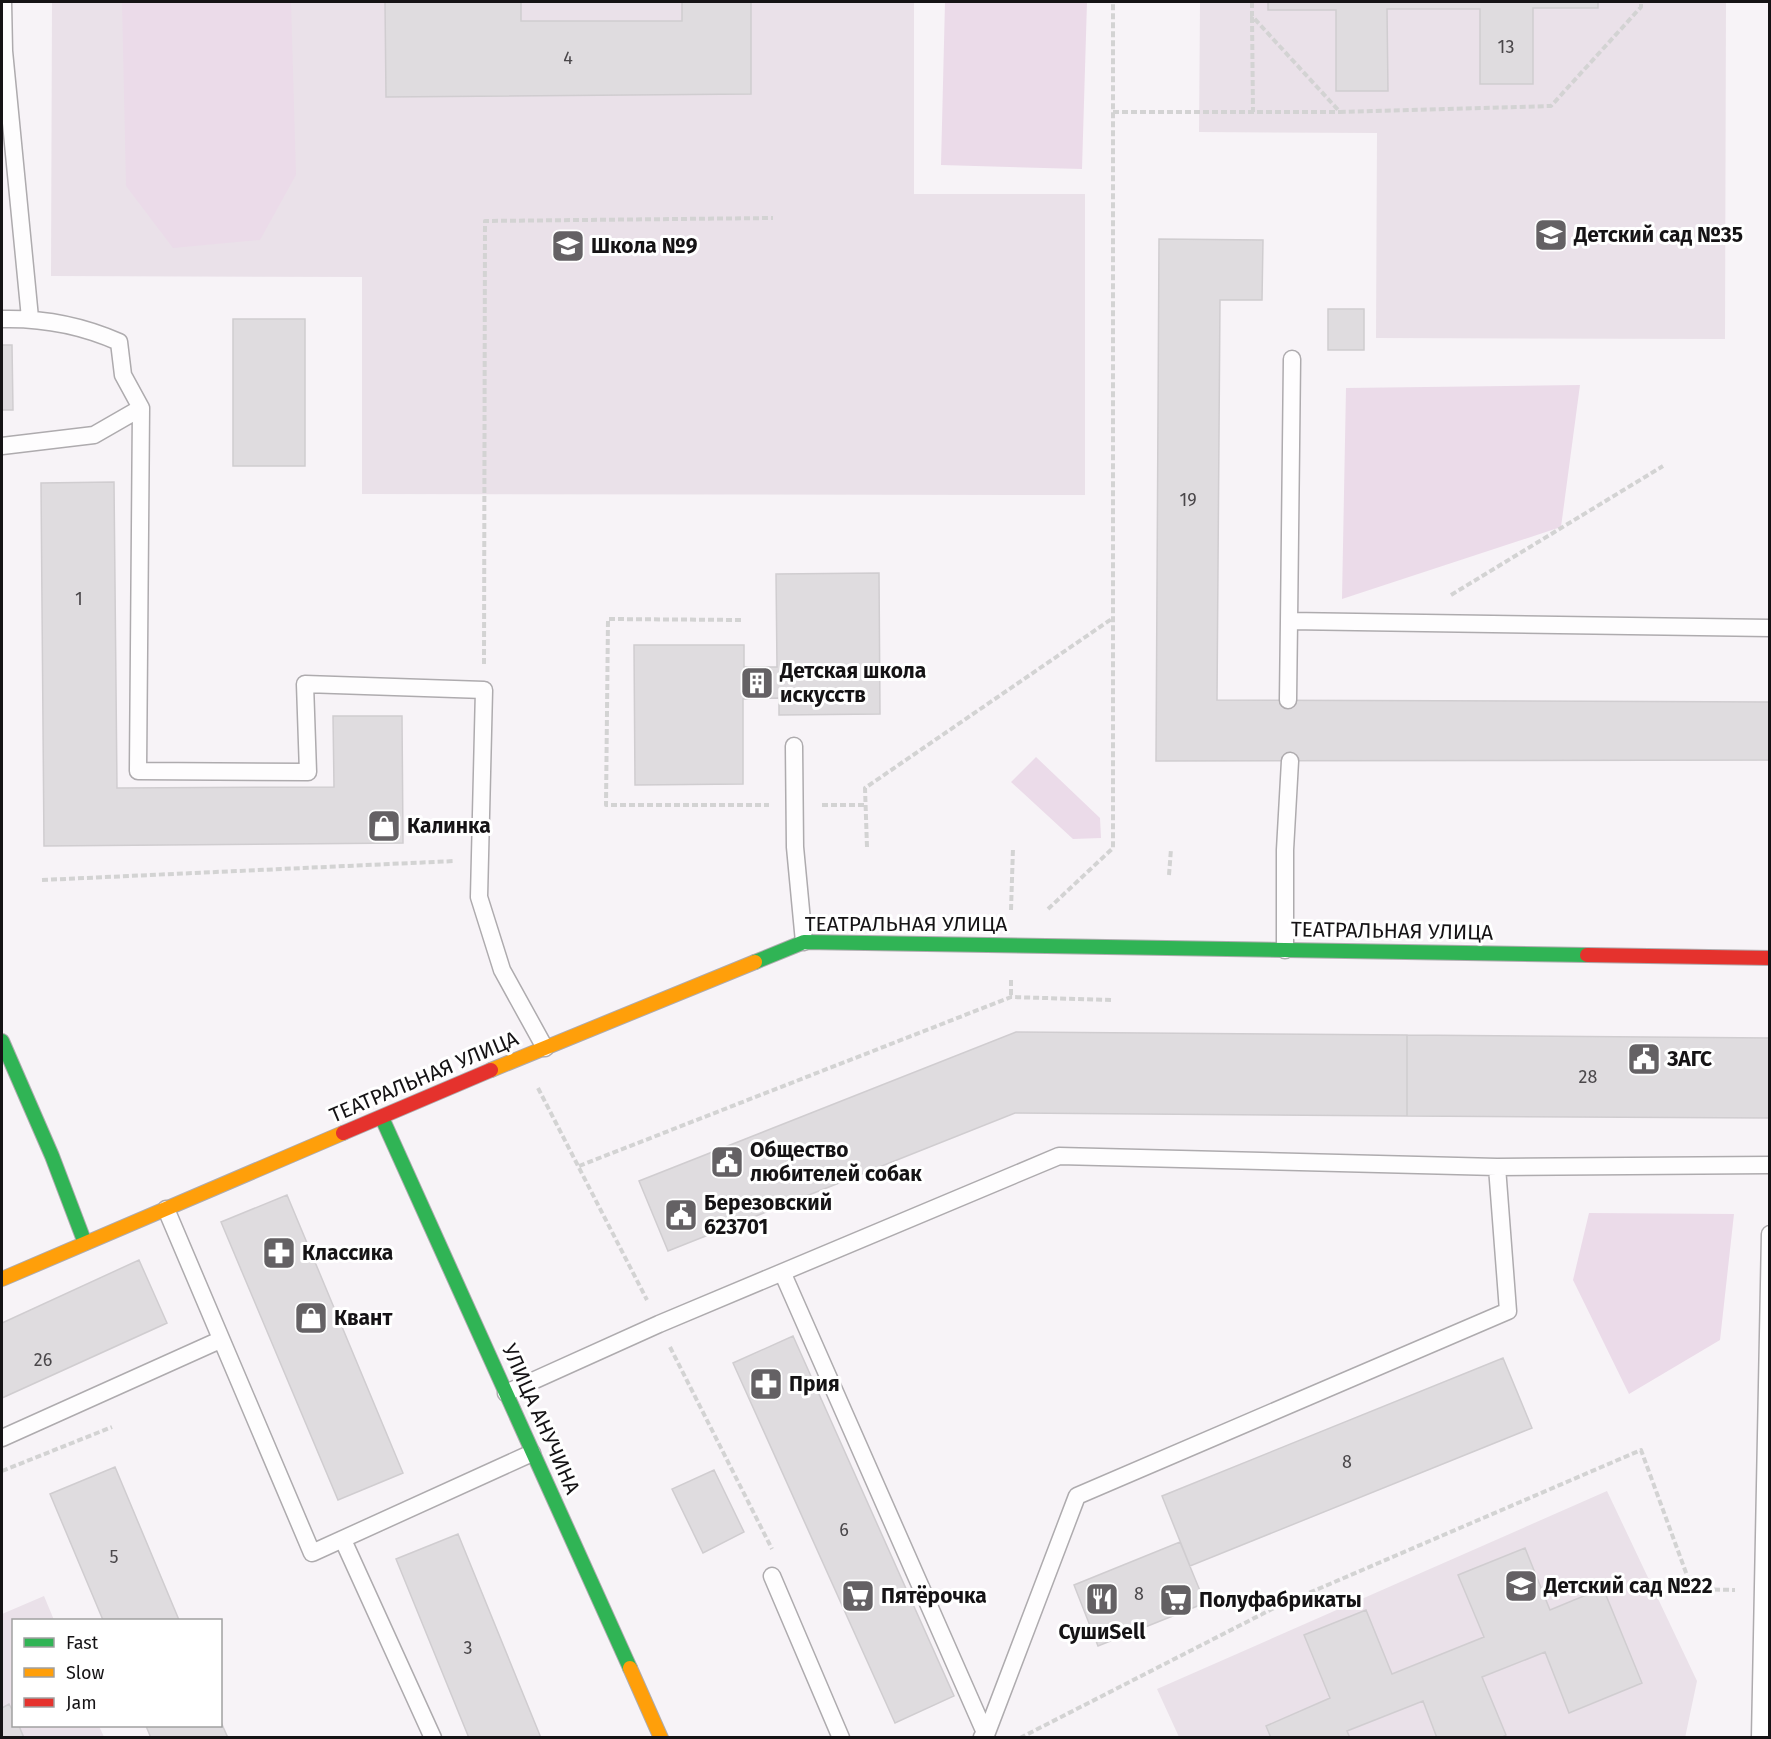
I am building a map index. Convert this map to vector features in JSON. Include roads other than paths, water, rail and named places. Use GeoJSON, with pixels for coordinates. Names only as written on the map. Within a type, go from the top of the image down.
{"type":"FeatureCollection","features":[{"type":"Feature","properties":{"kind":"street","name":"ТЕАТРАЛЬНАЯ УЛИЦА"},"geometry":{"type":"LineString","coordinates":[[2,1278],[545,1048],[804,942],[1770,958]]}},
{"type":"Feature","properties":{"kind":"street"},"geometry":{"type":"LineString","coordinates":[[2,1041],[52,1156],[85,1243]]}},
{"type":"Feature","properties":{"kind":"street","name":"УЛИЦА АНУЧИНА"},"geometry":{"type":"LineString","coordinates":[[382,1118],[661,1737]]}},
{"type":"Feature","properties":{"kind":"lane"},"geometry":{"type":"LineString","coordinates":[[3,2],[4,51],[30,318]]}},
{"type":"Feature","properties":{"kind":"lane"},"geometry":{"type":"LineString","coordinates":[[2,319],[30,318],[87,328],[119,342],[123,375],[141,408],[138,771],[308,772],[305,684],[484,690],[478,897],[502,970],[545,1048]]}},
{"type":"Feature","properties":{"kind":"lane"},"geometry":{"type":"LineString","coordinates":[[1288,700],[1292,359]]}},
{"type":"Feature","properties":{"kind":"lane"},"geometry":{"type":"LineString","coordinates":[[2,446],[94,435],[141,408]]}},
{"type":"Feature","properties":{"kind":"lane"},"geometry":{"type":"LineString","coordinates":[[1289,621],[1770,628]]}},
{"type":"Feature","properties":{"kind":"lane"},"geometry":{"type":"LineString","coordinates":[[794,746],[793,805],[804,942]]}},
{"type":"Feature","properties":{"kind":"lane"},"geometry":{"type":"LineString","coordinates":[[1285,950],[1285,850],[1290,761]]}},
{"type":"Feature","properties":{"kind":"lane"},"geometry":{"type":"LineString","coordinates":[[506,1393],[659,1324],[783,1274],[1059,1156],[1497,1167],[1770,1165]]}},
{"type":"Feature","properties":{"kind":"lane"},"geometry":{"type":"LineString","coordinates":[[984,1736],[1077,1496],[1508,1311],[1497,1167]]}},
{"type":"Feature","properties":{"kind":"lane"},"geometry":{"type":"LineString","coordinates":[[166,1209],[312,1553],[532,1453]]}},
{"type":"Feature","properties":{"kind":"lane"},"geometry":{"type":"LineString","coordinates":[[1760,1737],[1763,1591],[1766,1562],[1770,1234]]}},
{"type":"Feature","properties":{"kind":"lane"},"geometry":{"type":"LineString","coordinates":[[783,1274],[984,1736]]}},
{"type":"Feature","properties":{"kind":"lane"},"geometry":{"type":"LineString","coordinates":[[2,1438],[220,1340]]}},
{"type":"Feature","properties":{"kind":"lane"},"geometry":{"type":"LineString","coordinates":[[343,1540],[433,1737]]}},
{"type":"Feature","properties":{"kind":"lane"},"geometry":{"type":"LineString","coordinates":[[772,1576],[841,1737]]}},
{"type":"Feature","properties":{"kind":"place","name":"Детский сад №35"},"geometry":{"type":"Point","coordinates":[1551,235]}},
{"type":"Feature","properties":{"kind":"place","name":"Школа №9"},"geometry":{"type":"Point","coordinates":[568,246]}},
{"type":"Feature","properties":{"kind":"place","name":"Детская школа искусств"},"geometry":{"type":"Point","coordinates":[757,683]}},
{"type":"Feature","properties":{"kind":"place","name":"Калинка"},"geometry":{"type":"Point","coordinates":[384,826]}},
{"type":"Feature","properties":{"kind":"place","name":"ЗАГС"},"geometry":{"type":"Point","coordinates":[1644,1059]}},
{"type":"Feature","properties":{"kind":"place","name":"Общество любителей собак"},"geometry":{"type":"Point","coordinates":[727,1162]}},
{"type":"Feature","properties":{"kind":"place","name":"Березовский 623701"},"geometry":{"type":"Point","coordinates":[681,1215]}},
{"type":"Feature","properties":{"kind":"place","name":"Классика"},"geometry":{"type":"Point","coordinates":[279,1253]}},
{"type":"Feature","properties":{"kind":"place","name":"Квант"},"geometry":{"type":"Point","coordinates":[311,1318]}},
{"type":"Feature","properties":{"kind":"place","name":"Прия"},"geometry":{"type":"Point","coordinates":[766,1384]}},
{"type":"Feature","properties":{"kind":"place","name":"Детский сад №22"},"geometry":{"type":"Point","coordinates":[1521,1586]}},
{"type":"Feature","properties":{"kind":"place","name":"Пятёрочка"},"geometry":{"type":"Point","coordinates":[858,1596]}},
{"type":"Feature","properties":{"kind":"place","name":"СушиSell"},"geometry":{"type":"Point","coordinates":[1102,1599]}},
{"type":"Feature","properties":{"kind":"place","name":"Полуфабрикаты"},"geometry":{"type":"Point","coordinates":[1176,1600]}}]}
